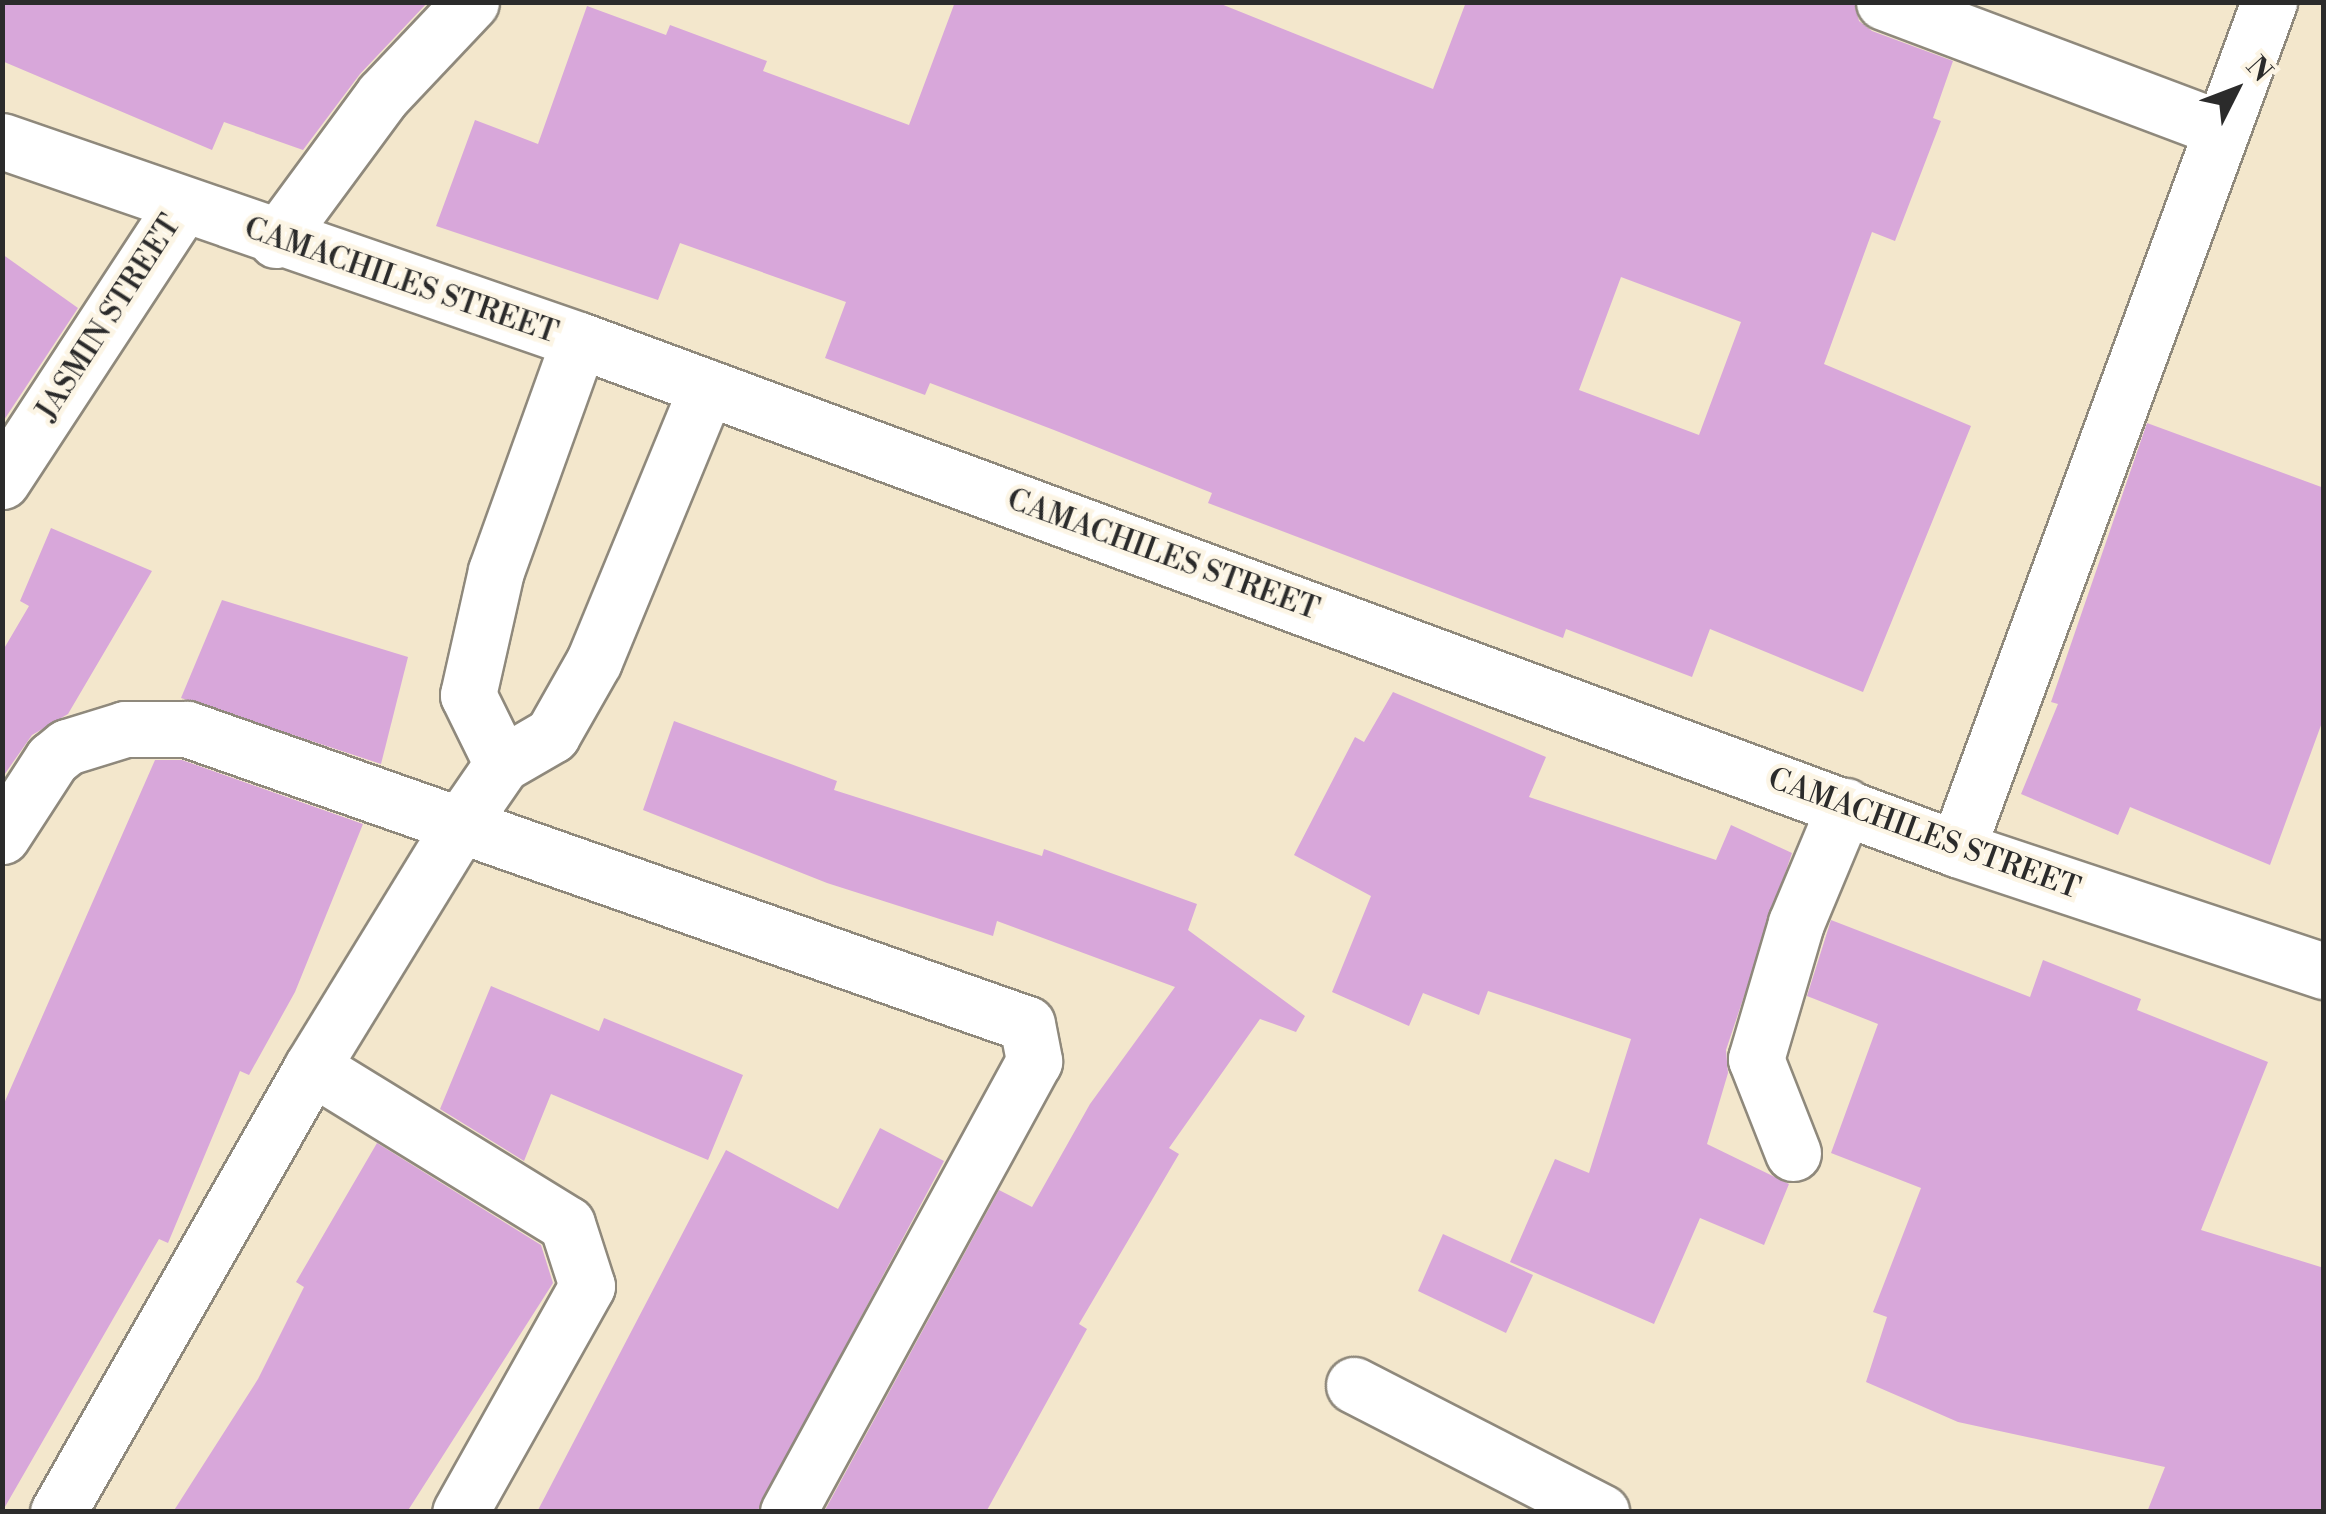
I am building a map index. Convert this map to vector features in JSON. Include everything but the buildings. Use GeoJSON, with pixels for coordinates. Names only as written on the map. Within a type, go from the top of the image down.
{"type":"FeatureCollection","features":[{"type":"Feature","properties":{"kind":"street"},"geometry":{"type":"LineString","coordinates":[[276,240],[383,95],[470,2]]}},
{"type":"Feature","properties":{"kind":"street"},"geometry":{"type":"LineString","coordinates":[[1957,849],[2269,2]]}},
{"type":"Feature","properties":{"kind":"street"},"geometry":{"type":"LineString","coordinates":[[1911,8],[2222,129]]}},
{"type":"Feature","properties":{"kind":"street","name":"CAMACHILES STREET"},"geometry":{"type":"LineString","coordinates":[[2,141],[276,240],[579,340],[1957,849],[2323,968]]}},
{"type":"Feature","properties":{"kind":"street","name":"JASMIN STREET"},"geometry":{"type":"LineString","coordinates":[[2,481],[182,206]]}},
{"type":"Feature","properties":{"kind":"street"},"geometry":{"type":"LineString","coordinates":[[502,764],[468,695],[496,572],[579,340]]}},
{"type":"Feature","properties":{"kind":"street"},"geometry":{"type":"LineString","coordinates":[[58,1512],[312,1067],[462,822],[502,764],[552,734],[594,661],[706,387]]}},
{"type":"Feature","properties":{"kind":"street"},"geometry":{"type":"LineString","coordinates":[[2,836],[52,759],[95,736],[125,729],[187,729],[462,822],[1027,1024],[1034,1061],[788,1512]]}},
{"type":"Feature","properties":{"kind":"street"},"geometry":{"type":"LineString","coordinates":[[1793,1153],[1756,1059],[1796,922],[1845,806]]}},
{"type":"Feature","properties":{"kind":"street"},"geometry":{"type":"LineString","coordinates":[[312,1067],[567,1224],[587,1286],[460,1512]]}},
{"type":"Feature","properties":{"kind":"street"},"geometry":{"type":"LineString","coordinates":[[1354,1385],[1601,1512]]}}]}
